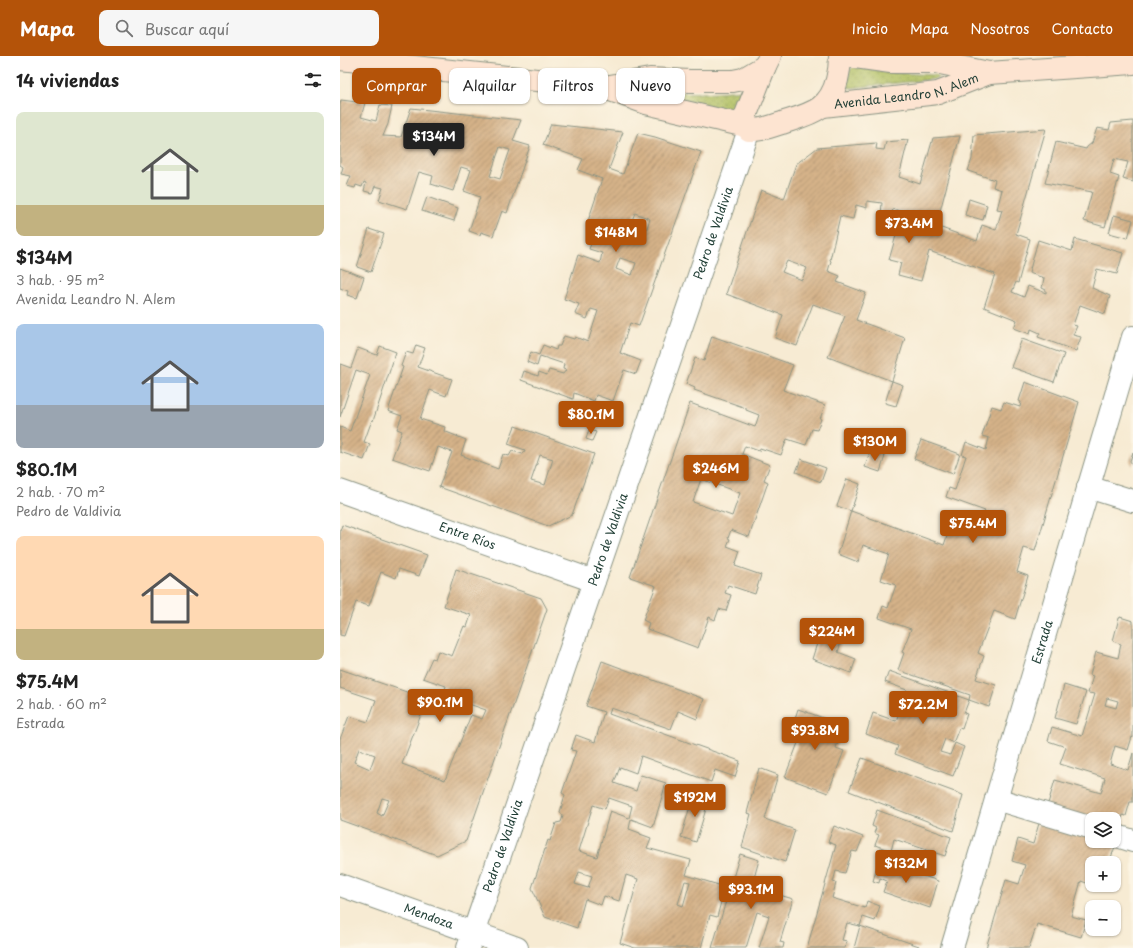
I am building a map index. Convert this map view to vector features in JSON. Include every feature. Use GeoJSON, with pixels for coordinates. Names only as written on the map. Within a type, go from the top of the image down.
{"type":"FeatureCollection","features":[{"type":"Feature","properties":{"kind":"street"},"geometry":{"type":"LineString","coordinates":[[608,89],[646,103],[757,131],[808,114],[823,106],[828,101],[834,90],[840,63],[840,56]]}},
{"type":"Feature","properties":{"kind":"street","name":"Avenida Leandro N. Alem"},"geometry":{"type":"LineString","coordinates":[[848,56],[891,62],[935,62],[989,73],[1133,63]]}},
{"type":"Feature","properties":{"kind":"street"},"geometry":{"type":"LineString","coordinates":[[340,59],[538,80]]}},
{"type":"Feature","properties":{"kind":"street"},"geometry":{"type":"LineString","coordinates":[[748,128],[744,122],[745,117],[767,61]]}},
{"type":"Feature","properties":{"kind":"street"},"geometry":{"type":"LineString","coordinates":[[608,86],[650,80],[733,81],[743,79],[751,75],[767,61]]}},
{"type":"Feature","properties":{"kind":"street","name":"Avenida Leandro N. Alem"},"geometry":{"type":"LineString","coordinates":[[823,106],[938,93],[989,73]]}},
{"type":"Feature","properties":{"kind":"street","name":"Pedro de Valdivia"},"geometry":{"type":"LineString","coordinates":[[471,940],[748,128]]}},
{"type":"Feature","properties":{"kind":"street","name":"Estrada"},"geometry":{"type":"LineString","coordinates":[[952,948],[1133,337]]}},
{"type":"Feature","properties":{"kind":"street"},"geometry":{"type":"LineString","coordinates":[[1088,487],[1133,501]]}},
{"type":"Feature","properties":{"kind":"street","name":"Entre Ríos"},"geometry":{"type":"LineString","coordinates":[[340,491],[594,581]]}},
{"type":"Feature","properties":{"kind":"street"},"geometry":{"type":"LineString","coordinates":[[996,799],[1085,826]]}},
{"type":"Feature","properties":{"kind":"street"},"geometry":{"type":"LineString","coordinates":[[1121,837],[1133,841]]}},
{"type":"Feature","properties":{"kind":"street","name":"Mendoza"},"geometry":{"type":"LineString","coordinates":[[340,886],[471,940],[517,948]]}},
{"type":"Feature","properties":{"kind":"green space"},"geometry":{"type":"Polygon","coordinates":[[[853,67],[897,73],[936,75],[938,77],[937,79],[850,88],[847,85],[850,70],[853,67]]]}},
{"type":"Feature","properties":{"kind":"green space"},"geometry":{"type":"Polygon","coordinates":[[[744,90],[736,112],[685,100],[685,92],[703,93],[744,90]]]}},
{"type":"Feature","properties":{"kind":"building"},"geometry":{"type":"Polygon","coordinates":[[[341,100],[352,101],[352,104],[365,104],[361,117],[376,121],[380,105],[392,106],[388,124],[383,136],[401,137],[411,108],[521,120],[513,141],[530,146],[507,213],[502,211],[493,236],[481,232],[480,235],[469,231],[480,197],[464,191],[471,170],[461,167],[453,191],[431,184],[433,176],[419,172],[407,209],[379,200],[383,188],[375,186],[372,193],[364,191],[366,183],[364,182],[362,187],[356,185],[355,188],[347,186],[351,176],[341,174],[343,167],[340,165],[341,100]],[[500,147],[490,176],[500,179],[510,150],[500,147]]]}},
{"type":"Feature","properties":{"kind":"building"},"geometry":{"type":"Polygon","coordinates":[[[1133,121],[1133,182],[1123,179],[1128,162],[1114,159],[1110,174],[1119,177],[1105,227],[1084,221],[1092,192],[1045,183],[1056,142],[1086,149],[1092,143],[1097,128],[1109,130],[1111,123],[1133,121]]]}},
{"type":"Feature","properties":{"kind":"building"},"geometry":{"type":"Polygon","coordinates":[[[551,124],[623,132],[609,169],[623,174],[638,133],[701,152],[639,326],[630,323],[620,353],[641,361],[636,374],[624,370],[613,401],[596,395],[594,401],[574,393],[573,399],[521,380],[524,371],[538,376],[539,372],[547,375],[549,370],[563,374],[566,370],[563,369],[564,364],[540,356],[537,366],[527,362],[531,352],[539,355],[543,345],[556,350],[557,346],[560,346],[564,336],[574,339],[575,337],[588,342],[598,311],[591,309],[587,319],[575,314],[579,304],[564,299],[578,255],[600,263],[602,253],[589,249],[598,225],[588,221],[602,179],[578,170],[583,159],[543,145],[551,124]],[[635,213],[630,225],[646,231],[650,219],[635,213]],[[620,258],[616,269],[632,275],[636,263],[620,258]]]}},
{"type":"Feature","properties":{"kind":"building"},"geometry":{"type":"Polygon","coordinates":[[[1046,129],[1016,234],[1030,239],[1018,283],[1016,282],[1012,292],[1024,297],[1028,286],[1046,293],[1046,290],[1042,288],[1044,278],[1029,273],[1038,240],[1072,251],[1075,239],[1123,253],[1117,274],[1097,269],[1092,288],[1110,296],[1105,314],[1080,305],[1073,325],[1077,326],[1073,335],[1081,337],[1076,351],[1038,337],[1040,333],[1031,329],[1030,334],[1014,328],[1017,320],[984,307],[995,274],[929,251],[921,281],[898,275],[901,263],[889,260],[899,225],[914,229],[916,216],[893,209],[891,217],[881,215],[882,203],[867,201],[867,208],[856,205],[853,219],[840,216],[828,271],[840,276],[837,282],[866,293],[856,320],[905,338],[892,381],[828,357],[845,316],[813,304],[797,346],[775,338],[783,315],[726,294],[761,190],[784,199],[796,164],[817,148],[877,143],[876,149],[884,150],[886,142],[908,140],[899,177],[920,184],[933,138],[960,136],[936,226],[977,241],[982,225],[996,230],[1002,210],[997,209],[1002,190],[993,187],[995,180],[968,171],[972,159],[974,135],[1046,129]],[[787,261],[782,272],[802,280],[807,268],[787,261]]]}},
{"type":"Feature","properties":{"kind":"building"},"geometry":{"type":"Polygon","coordinates":[[[427,197],[458,208],[454,221],[422,211],[427,197]]]}},
{"type":"Feature","properties":{"kind":"building"},"geometry":{"type":"Polygon","coordinates":[[[969,199],[987,205],[983,220],[965,215],[969,199]]]}},
{"type":"Feature","properties":{"kind":"building"},"geometry":{"type":"Polygon","coordinates":[[[1114,215],[1133,220],[1128,238],[1109,233],[1114,215]]]}},
{"type":"Feature","properties":{"kind":"building"},"geometry":{"type":"Polygon","coordinates":[[[369,229],[384,234],[371,272],[357,267],[369,229]]]}},
{"type":"Feature","properties":{"kind":"building"},"geometry":{"type":"Polygon","coordinates":[[[340,268],[364,277],[357,298],[347,295],[348,291],[340,288],[340,268]]]}},
{"type":"Feature","properties":{"kind":"building"},"geometry":{"type":"Polygon","coordinates":[[[712,336],[793,365],[783,390],[825,405],[817,430],[812,429],[806,445],[787,439],[781,455],[760,448],[759,451],[745,446],[742,454],[770,465],[764,480],[768,482],[749,537],[731,530],[728,538],[730,539],[727,546],[740,551],[735,566],[761,575],[755,594],[728,585],[725,593],[731,595],[726,611],[719,609],[715,620],[709,617],[698,648],[647,629],[649,623],[643,620],[656,586],[630,577],[690,403],[755,427],[759,415],[746,410],[746,408],[694,390],[695,388],[686,384],[695,358],[704,361],[712,336]],[[701,479],[693,502],[732,516],[740,493],[701,479]]]}},
{"type":"Feature","properties":{"kind":"building"},"geometry":{"type":"Polygon","coordinates":[[[1022,339],[1064,354],[1054,382],[1011,367],[1022,339]]]}},
{"type":"Feature","properties":{"kind":"building"},"geometry":{"type":"Polygon","coordinates":[[[416,345],[425,348],[418,367],[452,379],[446,396],[430,390],[420,419],[445,427],[444,431],[466,440],[461,455],[498,469],[503,454],[509,456],[512,451],[523,454],[525,450],[508,444],[515,426],[594,454],[572,515],[548,526],[439,487],[452,452],[438,447],[430,471],[392,458],[402,431],[397,429],[402,416],[388,411],[403,367],[401,366],[406,352],[413,354],[416,345]],[[540,455],[531,481],[545,485],[553,459],[540,455]]]}},
{"type":"Feature","properties":{"kind":"building"},"geometry":{"type":"Polygon","coordinates":[[[380,346],[396,352],[373,421],[372,420],[364,442],[370,444],[364,460],[340,452],[340,427],[350,431],[370,375],[356,370],[340,417],[340,364],[351,368],[358,348],[377,355],[380,346]]]}},
{"type":"Feature","properties":{"kind":"building"},"geometry":{"type":"Polygon","coordinates":[[[892,381],[903,385],[896,406],[885,403],[892,381]]]}},
{"type":"Feature","properties":{"kind":"building"},"geometry":{"type":"Polygon","coordinates":[[[1025,382],[1079,402],[1035,551],[1024,548],[1017,572],[1028,576],[1015,619],[994,611],[978,653],[984,656],[976,679],[996,685],[989,707],[969,700],[970,695],[898,670],[904,653],[902,652],[911,629],[879,618],[883,606],[888,608],[896,585],[881,580],[889,554],[863,545],[858,562],[838,554],[851,511],[944,545],[953,519],[979,528],[985,511],[946,497],[949,488],[955,490],[966,456],[962,455],[966,442],[986,450],[989,438],[982,436],[992,406],[1001,409],[1004,402],[1020,407],[1021,402],[1019,401],[1025,382]]]}},
{"type":"Feature","properties":{"kind":"building"},"geometry":{"type":"Polygon","coordinates":[[[589,430],[596,432],[592,441],[586,439],[589,430]]]}},
{"type":"Feature","properties":{"kind":"building"},"geometry":{"type":"Polygon","coordinates":[[[921,440],[960,454],[953,474],[914,459],[921,440]]]}},
{"type":"Feature","properties":{"kind":"building"},"geometry":{"type":"Polygon","coordinates":[[[870,451],[885,456],[880,472],[865,467],[870,451]]]}},
{"type":"Feature","properties":{"kind":"building"},"geometry":{"type":"Polygon","coordinates":[[[1133,452],[1133,466],[1130,461],[1133,452]]]}},
{"type":"Feature","properties":{"kind":"building"},"geometry":{"type":"Polygon","coordinates":[[[801,459],[826,468],[821,482],[796,472],[801,459]]]}},
{"type":"Feature","properties":{"kind":"building"},"geometry":{"type":"Polygon","coordinates":[[[847,479],[860,484],[851,511],[837,506],[847,479]]]}},
{"type":"Feature","properties":{"kind":"building"},"geometry":{"type":"Polygon","coordinates":[[[342,525],[427,555],[419,576],[399,569],[396,578],[381,572],[369,606],[356,602],[344,636],[340,635],[340,531],[342,525]]]}},
{"type":"Feature","properties":{"kind":"building"},"geometry":{"type":"Polygon","coordinates":[[[456,569],[541,598],[547,609],[466,841],[437,855],[340,820],[340,739],[349,716],[368,722],[376,700],[340,688],[340,669],[427,699],[402,764],[445,780],[471,715],[482,719],[486,710],[443,695],[446,686],[423,678],[432,658],[435,659],[438,651],[452,656],[464,626],[467,627],[471,615],[444,606],[456,569]],[[359,749],[354,762],[370,769],[375,755],[359,749]],[[382,798],[377,813],[382,816],[389,800],[382,798]]]}},
{"type":"Feature","properties":{"kind":"building"},"geometry":{"type":"Polygon","coordinates":[[[1119,618],[1133,621],[1133,738],[1132,737],[1128,750],[1115,746],[1110,764],[1128,770],[1133,753],[1133,802],[1130,802],[1126,816],[1123,815],[1121,822],[1121,812],[1085,812],[1085,817],[1047,807],[1055,780],[1101,793],[1105,778],[1060,764],[1066,747],[1048,741],[1052,727],[1082,736],[1095,694],[1088,693],[1093,676],[1090,675],[1096,652],[1118,658],[1121,644],[1113,641],[1119,618]],[[1107,698],[1105,705],[1116,708],[1118,701],[1107,698]]]}},
{"type":"Feature","properties":{"kind":"building"},"geometry":{"type":"Polygon","coordinates":[[[822,628],[843,636],[838,652],[856,659],[851,673],[812,659],[822,628]]]}},
{"type":"Feature","properties":{"kind":"building"},"geometry":{"type":"Polygon","coordinates":[[[602,661],[704,699],[697,719],[678,711],[671,729],[611,708],[609,714],[740,761],[735,777],[715,770],[711,782],[641,756],[636,773],[620,767],[614,783],[636,791],[641,775],[666,783],[653,827],[631,819],[629,829],[651,838],[647,848],[691,860],[686,875],[725,887],[717,917],[710,915],[701,948],[635,948],[620,943],[638,879],[626,875],[619,901],[604,896],[601,905],[585,899],[577,928],[545,917],[532,888],[548,840],[550,841],[556,823],[561,822],[563,816],[560,812],[565,795],[562,793],[576,751],[571,750],[576,735],[595,742],[604,712],[586,706],[602,661]],[[609,798],[605,809],[593,805],[579,851],[597,857],[610,811],[629,818],[632,806],[609,798]],[[579,872],[575,884],[588,888],[592,876],[579,872]],[[685,881],[678,904],[683,906],[690,882],[685,881]]]}},
{"type":"Feature","properties":{"kind":"building"},"geometry":{"type":"Polygon","coordinates":[[[889,671],[969,700],[964,713],[967,714],[962,729],[959,728],[953,743],[945,739],[940,752],[950,755],[955,743],[964,747],[953,776],[895,754],[898,746],[866,734],[873,713],[896,721],[907,690],[885,682],[889,671]]]}},
{"type":"Feature","properties":{"kind":"building"},"geometry":{"type":"Polygon","coordinates":[[[1064,685],[1086,692],[1076,724],[1055,718],[1064,685]]]}},
{"type":"Feature","properties":{"kind":"building"},"geometry":{"type":"Polygon","coordinates":[[[798,709],[843,725],[836,748],[844,751],[828,793],[785,777],[801,735],[791,731],[798,709]]]}},
{"type":"Feature","properties":{"kind":"building"},"geometry":{"type":"Polygon","coordinates":[[[862,758],[963,795],[953,831],[849,791],[862,758]]]}},
{"type":"Feature","properties":{"kind":"building"},"geometry":{"type":"Polygon","coordinates":[[[759,768],[778,775],[765,819],[795,830],[785,862],[742,847],[751,814],[747,813],[759,768]]]}},
{"type":"Feature","properties":{"kind":"building"},"geometry":{"type":"Polygon","coordinates":[[[694,793],[709,799],[696,842],[681,837],[694,793]]]}},
{"type":"Feature","properties":{"kind":"building"},"geometry":{"type":"Polygon","coordinates":[[[877,810],[951,837],[945,856],[894,839],[891,851],[875,845],[879,835],[874,833],[876,828],[872,826],[877,810]]]}},
{"type":"Feature","properties":{"kind":"building"},"geometry":{"type":"Polygon","coordinates":[[[1040,820],[1085,834],[1085,848],[1115,848],[1112,856],[1085,856],[1085,882],[1081,881],[1071,916],[1085,920],[1081,937],[1037,924],[1029,948],[986,948],[1006,880],[1019,884],[1025,865],[1012,861],[1018,839],[1033,844],[1040,820]]]}},
{"type":"Feature","properties":{"kind":"building"},"geometry":{"type":"Polygon","coordinates":[[[834,826],[863,837],[857,852],[852,851],[845,873],[836,871],[833,882],[836,883],[832,898],[865,908],[867,901],[880,906],[875,921],[863,917],[860,926],[847,923],[842,940],[847,941],[845,948],[807,948],[836,845],[828,842],[834,826]]]}},
{"type":"Feature","properties":{"kind":"building"},"geometry":{"type":"Polygon","coordinates":[[[740,854],[759,860],[754,878],[765,882],[763,890],[793,899],[780,942],[784,943],[783,948],[759,948],[769,916],[757,912],[746,948],[712,948],[740,854]]]}},
{"type":"Feature","properties":{"kind":"building"},"geometry":{"type":"Polygon","coordinates":[[[879,860],[938,881],[930,908],[883,892],[887,881],[880,878],[879,883],[873,881],[879,860]]]}},
{"type":"Feature","properties":{"kind":"building"},"geometry":{"type":"Polygon","coordinates":[[[860,926],[919,946],[918,948],[854,948],[860,926]]]}}]}
